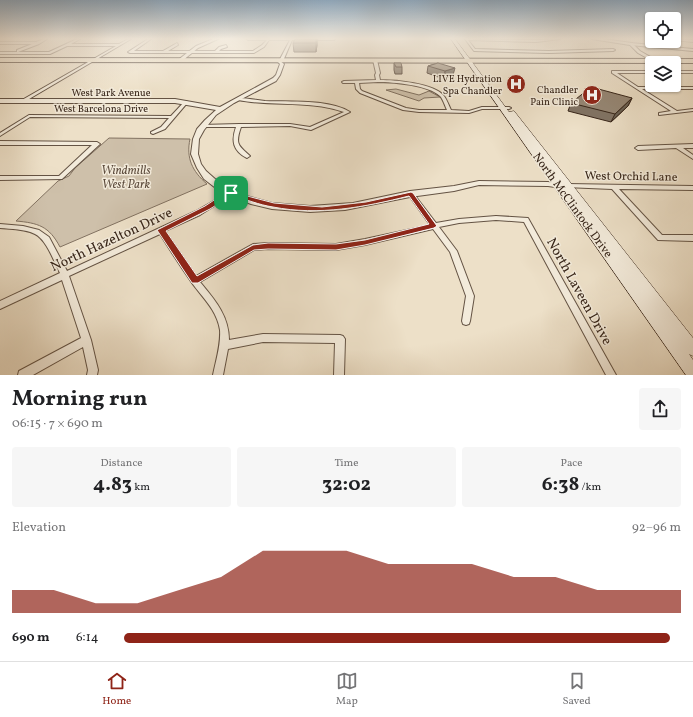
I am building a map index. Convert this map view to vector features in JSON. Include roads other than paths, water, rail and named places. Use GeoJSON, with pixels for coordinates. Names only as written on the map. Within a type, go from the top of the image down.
{"type":"FeatureCollection","features":[{"type":"Feature","properties":{"kind":"main road","name":"North McClintock Drive"},"geometry":{"type":"LineString","coordinates":[[467,56],[564,186],[693,349]]}},
{"type":"Feature","properties":{"kind":"main road","name":"North McClintock Drive"},"geometry":{"type":"LineString","coordinates":[[468,56],[471,61]]}},
{"type":"Feature","properties":{"kind":"main road"},"geometry":{"type":"LineString","coordinates":[[0,62],[180,60],[281,61]]}},
{"type":"Feature","properties":{"kind":"main road"},"geometry":{"type":"LineString","coordinates":[[552,62],[575,60]]}},
{"type":"Feature","properties":{"kind":"main road"},"geometry":{"type":"LineString","coordinates":[[91,61],[575,60],[645,62]]}},
{"type":"Feature","properties":{"kind":"main road"},"geometry":{"type":"LineString","coordinates":[[471,61],[645,62]]}},
{"type":"Feature","properties":{"kind":"main road"},"geometry":{"type":"LineString","coordinates":[[681,62],[693,62]]}},
{"type":"Feature","properties":{"kind":"main road"},"geometry":{"type":"LineString","coordinates":[[681,63],[693,62]]}},
{"type":"Feature","properties":{"kind":"main road","name":"North McClintock Drive"},"geometry":{"type":"LineString","coordinates":[[564,186],[693,372]]}},
{"type":"Feature","properties":{"kind":"street"},"geometry":{"type":"LineString","coordinates":[[23,101],[99,56]]}},
{"type":"Feature","properties":{"kind":"street"},"geometry":{"type":"LineString","coordinates":[[180,60],[184,56]]}},
{"type":"Feature","properties":{"kind":"street"},"geometry":{"type":"LineString","coordinates":[[283,56],[268,80],[269,82],[210,117],[202,126],[197,135],[194,145],[197,161],[203,172],[212,181],[231,193],[273,205],[322,209],[366,204],[411,194],[468,186],[484,188],[549,188],[564,186]]}},
{"type":"Feature","properties":{"kind":"street"},"geometry":{"type":"LineString","coordinates":[[376,61],[377,74],[380,81]]}},
{"type":"Feature","properties":{"kind":"street"},"geometry":{"type":"LineString","coordinates":[[645,72],[613,72],[676,112]]}},
{"type":"Feature","properties":{"kind":"street"},"geometry":{"type":"LineString","coordinates":[[681,72],[693,72]]}},
{"type":"Feature","properties":{"kind":"street"},"geometry":{"type":"LineString","coordinates":[[357,81],[358,89],[361,92],[408,110],[419,112],[472,112],[480,109],[506,108]]}},
{"type":"Feature","properties":{"kind":"street"},"geometry":{"type":"LineString","coordinates":[[344,82],[411,82],[438,92],[443,97],[450,112]]}},
{"type":"Feature","properties":{"kind":"street"},"geometry":{"type":"LineString","coordinates":[[636,88],[693,88]]}},
{"type":"Feature","properties":{"kind":"street"},"geometry":{"type":"LineString","coordinates":[[202,126],[290,125],[311,129],[348,112],[336,107],[317,103],[260,103],[239,99]]}},
{"type":"Feature","properties":{"kind":"street","name":"West Park Avenue"},"geometry":{"type":"LineString","coordinates":[[0,101],[186,102],[222,109]]}},
{"type":"Feature","properties":{"kind":"street"},"geometry":{"type":"LineString","coordinates":[[153,133],[163,128],[186,102]]}},
{"type":"Feature","properties":{"kind":"street"},"geometry":{"type":"LineString","coordinates":[[661,114],[693,110]]}},
{"type":"Feature","properties":{"kind":"street","name":"West Barcelona Drive"},"geometry":{"type":"LineString","coordinates":[[0,135],[29,116],[172,117]]}},
{"type":"Feature","properties":{"kind":"street"},"geometry":{"type":"LineString","coordinates":[[238,125],[234,136],[235,144],[238,150],[247,156]]}},
{"type":"Feature","properties":{"kind":"street"},"geometry":{"type":"LineString","coordinates":[[0,143],[97,144],[60,178],[0,178]]}},
{"type":"Feature","properties":{"kind":"street"},"geometry":{"type":"LineString","coordinates":[[638,148],[693,146]]}},
{"type":"Feature","properties":{"kind":"street"},"geometry":{"type":"LineString","coordinates":[[678,147],[693,157]]}},
{"type":"Feature","properties":{"kind":"street","name":"West Orchid Lane"},"geometry":{"type":"LineString","coordinates":[[564,186],[693,188]]}},
{"type":"Feature","properties":{"kind":"street"},"geometry":{"type":"LineString","coordinates":[[614,187],[660,238],[693,238]]}},
{"type":"Feature","properties":{"kind":"street","name":"North Hazelton Drive"},"geometry":{"type":"LineString","coordinates":[[0,305],[207,208],[231,193]]}},
{"type":"Feature","properties":{"kind":"street"},"geometry":{"type":"LineString","coordinates":[[411,194],[453,251],[470,296],[466,321]]}},
{"type":"Feature","properties":{"kind":"street","name":"North Laveen Drive"},"geometry":{"type":"LineString","coordinates":[[434,226],[470,220],[496,218],[526,220],[611,375]]}},
{"type":"Feature","properties":{"kind":"street"},"geometry":{"type":"LineString","coordinates":[[0,226],[23,228],[38,232],[46,239],[65,275],[86,340],[93,370],[92,375]]}},
{"type":"Feature","properties":{"kind":"street"},"geometry":{"type":"LineString","coordinates":[[195,281],[253,248],[268,246],[336,247],[434,226]]}},
{"type":"Feature","properties":{"kind":"street"},"geometry":{"type":"LineString","coordinates":[[161,230],[195,281],[212,300],[219,314],[224,328],[224,345],[218,375]]}},
{"type":"Feature","properties":{"kind":"street"},"geometry":{"type":"LineString","coordinates":[[224,345],[263,338],[340,339],[339,375]]}},
{"type":"Feature","properties":{"kind":"street"},"geometry":{"type":"LineString","coordinates":[[23,375],[86,340]]}},
{"type":"Feature","properties":{"kind":"place","name":"LIVE Hydration Spa Chandler"},"geometry":{"type":"Point","coordinates":[516,84]}},
{"type":"Feature","properties":{"kind":"place","name":"Chandler Pain Clinic"},"geometry":{"type":"Point","coordinates":[592,95]}},
{"type":"Feature","properties":{"kind":"park label","name":"Windmills West Park"},"geometry":{"type":"Point","coordinates":[126,177]}}]}
